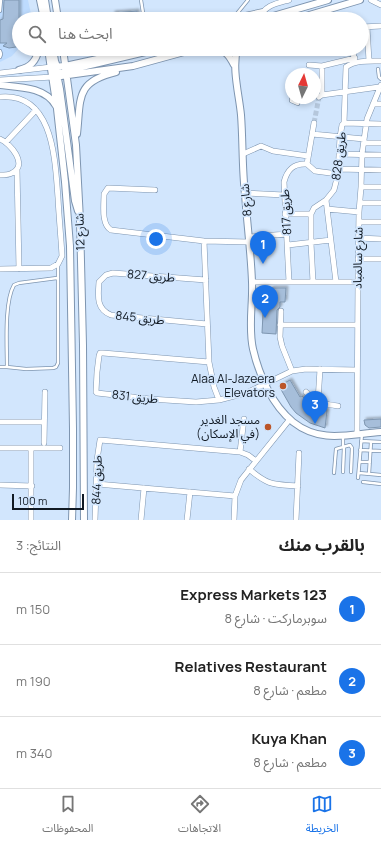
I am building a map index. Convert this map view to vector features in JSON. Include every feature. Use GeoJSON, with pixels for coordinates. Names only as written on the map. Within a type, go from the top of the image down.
{"type":"FeatureCollection","features":[{"type":"Feature","properties":{"kind":"street"},"geometry":{"type":"LineString","coordinates":[[55,0],[57,12]]}},
{"type":"Feature","properties":{"kind":"street"},"geometry":{"type":"LineString","coordinates":[[264,10],[272,5],[289,0]]}},
{"type":"Feature","properties":{"kind":"street"},"geometry":{"type":"LineString","coordinates":[[287,12],[328,0]]}},
{"type":"Feature","properties":{"kind":"street"},"geometry":{"type":"LineString","coordinates":[[320,12],[360,0]]}},
{"type":"Feature","properties":{"kind":"street"},"geometry":{"type":"LineString","coordinates":[[371,0],[381,5]]}},
{"type":"Feature","properties":{"kind":"street"},"geometry":{"type":"LineString","coordinates":[[42,1],[43,12]]}},
{"type":"Feature","properties":{"kind":"street"},"geometry":{"type":"LineString","coordinates":[[42,1],[46,12]]}},
{"type":"Feature","properties":{"kind":"street"},"geometry":{"type":"LineString","coordinates":[[369,27],[381,26]]}},
{"type":"Feature","properties":{"kind":"street"},"geometry":{"type":"LineString","coordinates":[[19,70],[28,67],[37,56]]}},
{"type":"Feature","properties":{"kind":"street"},"geometry":{"type":"LineString","coordinates":[[50,56],[54,67],[61,73]]}},
{"type":"Feature","properties":{"kind":"street"},"geometry":{"type":"LineString","coordinates":[[53,56],[54,67]]}},
{"type":"Feature","properties":{"kind":"street","name":"شارع 12"},"geometry":{"type":"LineString","coordinates":[[62,56],[57,109],[70,246],[73,458],[72,520]]}},
{"type":"Feature","properties":{"kind":"street"},"geometry":{"type":"LineString","coordinates":[[61,73],[118,56]]}},
{"type":"Feature","properties":{"kind":"street"},"geometry":{"type":"LineString","coordinates":[[61,73],[130,56]]}},
{"type":"Feature","properties":{"kind":"street"},"geometry":{"type":"LineString","coordinates":[[76,146],[81,95],[87,85],[101,76],[169,56]]}},
{"type":"Feature","properties":{"kind":"street"},"geometry":{"type":"LineString","coordinates":[[228,56],[235,67]]}},
{"type":"Feature","properties":{"kind":"street","name":"شارع 8"},"geometry":{"type":"LineString","coordinates":[[235,56],[235,67],[241,116],[244,193],[252,282],[252,338],[257,361],[266,384],[276,403],[290,419],[304,428],[317,434],[329,436],[381,432]]}},
{"type":"Feature","properties":{"kind":"street"},"geometry":{"type":"LineString","coordinates":[[354,56],[354,60]]}},
{"type":"Feature","properties":{"kind":"street"},"geometry":{"type":"LineString","coordinates":[[368,56],[369,61]]}},
{"type":"Feature","properties":{"kind":"street"},"geometry":{"type":"LineString","coordinates":[[309,65],[322,66],[354,60],[381,61]]}},
{"type":"Feature","properties":{"kind":"street","name":"طريق 828"},"geometry":{"type":"LineString","coordinates":[[326,200],[334,190],[338,172],[340,137],[342,125],[344,124],[346,67],[354,60]]}},
{"type":"Feature","properties":{"kind":"street"},"geometry":{"type":"LineString","coordinates":[[0,80],[133,66]]}},
{"type":"Feature","properties":{"kind":"street"},"geometry":{"type":"LineString","coordinates":[[0,73],[54,67],[61,73]]}},
{"type":"Feature","properties":{"kind":"street"},"geometry":{"type":"LineString","coordinates":[[61,73],[60,89],[74,201],[80,220]]}},
{"type":"Feature","properties":{"kind":"street","name":"شارع 12"},"geometry":{"type":"LineString","coordinates":[[61,73],[76,146],[80,220],[83,352],[84,520]]}},
{"type":"Feature","properties":{"kind":"street"},"geometry":{"type":"LineString","coordinates":[[0,85],[41,92],[52,99],[57,109]]}},
{"type":"Feature","properties":{"kind":"street"},"geometry":{"type":"LineString","coordinates":[[321,96],[344,91],[380,89]]}},
{"type":"Feature","properties":{"kind":"street","name":"شارع سالمباد"},"geometry":{"type":"LineString","coordinates":[[359,434],[357,325],[358,238],[361,169],[366,124],[380,89]]}},
{"type":"Feature","properties":{"kind":"street"},"geometry":{"type":"LineString","coordinates":[[0,97],[17,98],[24,101],[36,110],[47,130],[54,152],[62,256],[58,264],[47,269],[0,269]]}},
{"type":"Feature","properties":{"kind":"street"},"geometry":{"type":"LineString","coordinates":[[373,104],[381,104]]}},
{"type":"Feature","properties":{"kind":"street"},"geometry":{"type":"LineString","coordinates":[[6,142],[36,110]]}},
{"type":"Feature","properties":{"kind":"street"},"geometry":{"type":"LineString","coordinates":[[314,123],[306,164],[315,171],[338,172],[361,169],[381,170]]}},
{"type":"Feature","properties":{"kind":"street"},"geometry":{"type":"LineString","coordinates":[[344,124],[381,124]]}},
{"type":"Feature","properties":{"kind":"street"},"geometry":{"type":"LineString","coordinates":[[312,134],[381,143]]}},
{"type":"Feature","properties":{"kind":"street"},"geometry":{"type":"LineString","coordinates":[[0,139],[6,142],[16,153],[18,163],[19,269]]}},
{"type":"Feature","properties":{"kind":"street"},"geometry":{"type":"LineString","coordinates":[[243,154],[261,146],[273,151],[308,156]]}},
{"type":"Feature","properties":{"kind":"street"},"geometry":{"type":"LineString","coordinates":[[339,154],[381,155]]}},
{"type":"Feature","properties":{"kind":"street","name":"طريق 817"},"geometry":{"type":"LineString","coordinates":[[289,282],[284,182],[288,171],[296,164],[306,164]]}},
{"type":"Feature","properties":{"kind":"street"},"geometry":{"type":"LineString","coordinates":[[0,175],[10,174],[17,169]]}},
{"type":"Feature","properties":{"kind":"street"},"geometry":{"type":"LineString","coordinates":[[361,187],[381,187]]}},
{"type":"Feature","properties":{"kind":"street"},"geometry":{"type":"LineString","coordinates":[[155,190],[108,188],[104,194],[105,222],[107,228],[111,230],[204,241],[249,240],[287,234]]}},
{"type":"Feature","properties":{"kind":"street"},"geometry":{"type":"LineString","coordinates":[[244,193],[284,195]]}},
{"type":"Feature","properties":{"kind":"street"},"geometry":{"type":"LineString","coordinates":[[313,282],[311,214],[314,208],[326,200],[336,282]]}},
{"type":"Feature","properties":{"kind":"street"},"geometry":{"type":"LineString","coordinates":[[360,203],[381,203]]}},
{"type":"Feature","properties":{"kind":"street"},"geometry":{"type":"LineString","coordinates":[[327,209],[359,212]]}},
{"type":"Feature","properties":{"kind":"street"},"geometry":{"type":"LineString","coordinates":[[285,214],[311,214]]}},
{"type":"Feature","properties":{"kind":"street"},"geometry":{"type":"LineString","coordinates":[[359,222],[381,222]]}},
{"type":"Feature","properties":{"kind":"street"},"geometry":{"type":"LineString","coordinates":[[358,238],[381,239]]}},
{"type":"Feature","properties":{"kind":"street","name":"طريق 817"},"geometry":{"type":"LineString","coordinates":[[288,245],[331,240]]}},
{"type":"Feature","properties":{"kind":"street"},"geometry":{"type":"LineString","coordinates":[[204,241],[209,362],[214,387],[219,400]]}},
{"type":"Feature","properties":{"kind":"street"},"geometry":{"type":"LineString","coordinates":[[358,259],[381,259]]}},
{"type":"Feature","properties":{"kind":"street","name":"طريق 827"},"geometry":{"type":"LineString","coordinates":[[99,282],[106,275],[117,273],[206,280]]}},
{"type":"Feature","properties":{"kind":"street","name":"طريق 845"},"geometry":{"type":"LineString","coordinates":[[99,282],[98,303],[102,310],[111,315],[207,324]]}},
{"type":"Feature","properties":{"kind":"street"},"geometry":{"type":"LineString","coordinates":[[252,282],[358,282]]}},
{"type":"Feature","properties":{"kind":"street"},"geometry":{"type":"LineString","coordinates":[[281,311],[280,337],[292,371]]}},
{"type":"Feature","properties":{"kind":"street"},"geometry":{"type":"LineString","coordinates":[[280,325],[357,325]]}},
{"type":"Feature","properties":{"kind":"street","name":"طريق 831"},"geometry":{"type":"LineString","coordinates":[[209,362],[103,353],[99,356],[96,392],[150,399],[196,402],[219,400],[246,393],[292,371],[306,369],[357,370]]}},
{"type":"Feature","properties":{"kind":"street"},"geometry":{"type":"LineString","coordinates":[[318,401],[320,369]]}},
{"type":"Feature","properties":{"kind":"street"},"geometry":{"type":"LineString","coordinates":[[44,392],[44,443]]}},
{"type":"Feature","properties":{"kind":"street"},"geometry":{"type":"LineString","coordinates":[[306,392],[318,401],[331,406],[338,406]]}},
{"type":"Feature","properties":{"kind":"street"},"geometry":{"type":"LineString","coordinates":[[244,419],[240,452],[248,455],[256,461]]}},
{"type":"Feature","properties":{"kind":"street"},"geometry":{"type":"LineString","coordinates":[[234,520],[235,496],[238,485],[249,469],[290,419]]}},
{"type":"Feature","properties":{"kind":"street"},"geometry":{"type":"LineString","coordinates":[[0,422],[44,422]]}},
{"type":"Feature","properties":{"kind":"street","name":"طريق 844"},"geometry":{"type":"LineString","coordinates":[[95,520],[97,460],[100,440],[240,452]]}},
{"type":"Feature","properties":{"kind":"street"},"geometry":{"type":"LineString","coordinates":[[0,448],[60,448]]}},
{"type":"Feature","properties":{"kind":"street"},"geometry":{"type":"LineString","coordinates":[[31,448],[31,520]]}},
{"type":"Feature","properties":{"kind":"street"},"geometry":{"type":"LineString","coordinates":[[296,520],[299,453]]}},
{"type":"Feature","properties":{"kind":"street"},"geometry":{"type":"LineString","coordinates":[[249,469],[266,482],[298,486]]}},
{"type":"Feature","properties":{"kind":"street"},"geometry":{"type":"LineString","coordinates":[[97,484],[235,496]]}},
{"type":"Feature","properties":{"kind":"street"},"geometry":{"type":"LineString","coordinates":[[0,485],[32,486]]}},
{"type":"Feature","properties":{"kind":"street"},"geometry":{"type":"LineString","coordinates":[[141,520],[144,488]]}},
{"type":"Feature","properties":{"kind":"street"},"geometry":{"type":"LineString","coordinates":[[187,520],[190,492]]}},
{"type":"Feature","properties":{"kind":"lane"},"geometry":{"type":"LineString","coordinates":[[141,0],[143,12]]}},
{"type":"Feature","properties":{"kind":"lane"},"geometry":{"type":"LineString","coordinates":[[238,12],[248,0]]}},
{"type":"Feature","properties":{"kind":"lane"},"geometry":{"type":"LineString","coordinates":[[0,11],[1,1]]}},
{"type":"Feature","properties":{"kind":"lane"},"geometry":{"type":"LineString","coordinates":[[254,12],[264,10]]}},
{"type":"Feature","properties":{"kind":"lane"},"geometry":{"type":"LineString","coordinates":[[0,51],[0,58]]}},
{"type":"Feature","properties":{"kind":"lane"},"geometry":{"type":"LineString","coordinates":[[378,69],[379,77],[381,79]]}},
{"type":"Feature","properties":{"kind":"lane"},"geometry":{"type":"LineString","coordinates":[[0,367],[26,369],[56,367],[58,363],[58,264]]}},
{"type":"Feature","properties":{"kind":"lane"},"geometry":{"type":"LineString","coordinates":[[7,367],[7,319],[10,290],[14,284],[19,282],[58,278]]}},
{"type":"Feature","properties":{"kind":"lane"},"geometry":{"type":"LineString","coordinates":[[358,478],[361,441],[359,434]]}},
{"type":"Feature","properties":{"kind":"lane"},"geometry":{"type":"LineString","coordinates":[[343,436],[343,472]]}},
{"type":"Feature","properties":{"kind":"lane"},"geometry":{"type":"LineString","coordinates":[[361,441],[381,442]]}},
{"type":"Feature","properties":{"kind":"lane"},"geometry":{"type":"LineString","coordinates":[[369,474],[371,442]]}},
{"type":"Feature","properties":{"kind":"lane"},"geometry":{"type":"LineString","coordinates":[[334,473],[336,450],[350,445],[352,447],[351,472]]}},
{"type":"Feature","properties":{"kind":"lane"},"geometry":{"type":"LineString","coordinates":[[360,450],[381,452]]}},
{"type":"Feature","properties":{"kind":"lane"},"geometry":{"type":"LineString","coordinates":[[360,462],[370,462]]}},
{"type":"Feature","properties":{"kind":"lane"},"geometry":{"type":"LineString","coordinates":[[359,473],[381,475]]}},
{"type":"Feature","properties":{"kind":"lane"},"geometry":{"type":"LineString","coordinates":[[363,482],[381,484]]}},
{"type":"Feature","properties":{"kind":"shaded area"},"geometry":{"type":"Polygon","coordinates":[[[0,0],[28,0],[31,12],[12,12],[12,56],[0,62],[0,0]]]}},
{"type":"Feature","properties":{"kind":"building"},"geometry":{"type":"Polygon","coordinates":[[[4,0],[19,0],[19,12],[12,12],[12,48],[3,46],[7,43],[0,43],[0,20],[3,19],[4,0]]]}},
{"type":"Feature","properties":{"kind":"building"},"geometry":{"type":"Polygon","coordinates":[[[272,288],[286,288],[285,302],[280,302],[280,307],[277,310],[276,334],[262,333],[264,295],[272,288]]]}},
{"type":"Feature","properties":{"kind":"building"},"geometry":{"type":"Polygon","coordinates":[[[290,380],[300,397],[302,396],[308,402],[327,411],[325,428],[310,423],[296,413],[291,407],[279,386],[290,380]]]}},
{"type":"Feature","properties":{"kind":"building"},"geometry":{"type":"Polygon","coordinates":[[[381,419],[381,427],[369,428],[365,425],[364,420],[381,419]]]}},
{"type":"Feature","properties":{"kind":"tunnel"},"geometry":{"type":"LineString","coordinates":[[314,123],[318,104]]}},
{"type":"Feature","properties":{"kind":"place","name":"123 Express Markets"},"geometry":{"type":"Point","coordinates":[263,264]}},
{"type":"Feature","properties":{"kind":"place","name":"Relatives Restaurant"},"geometry":{"type":"Point","coordinates":[265,318]}},
{"type":"Feature","properties":{"kind":"place","name":"Alaa Al-Jazeera Elevators"},"geometry":{"type":"Point","coordinates":[283,386]}},
{"type":"Feature","properties":{"kind":"place","name":"Kuya Khan"},"geometry":{"type":"Point","coordinates":[315,424]}},
{"type":"Feature","properties":{"kind":"place","name":"مسجد الغدير (في الإسكان)"},"geometry":{"type":"Point","coordinates":[268,427]}}]}
